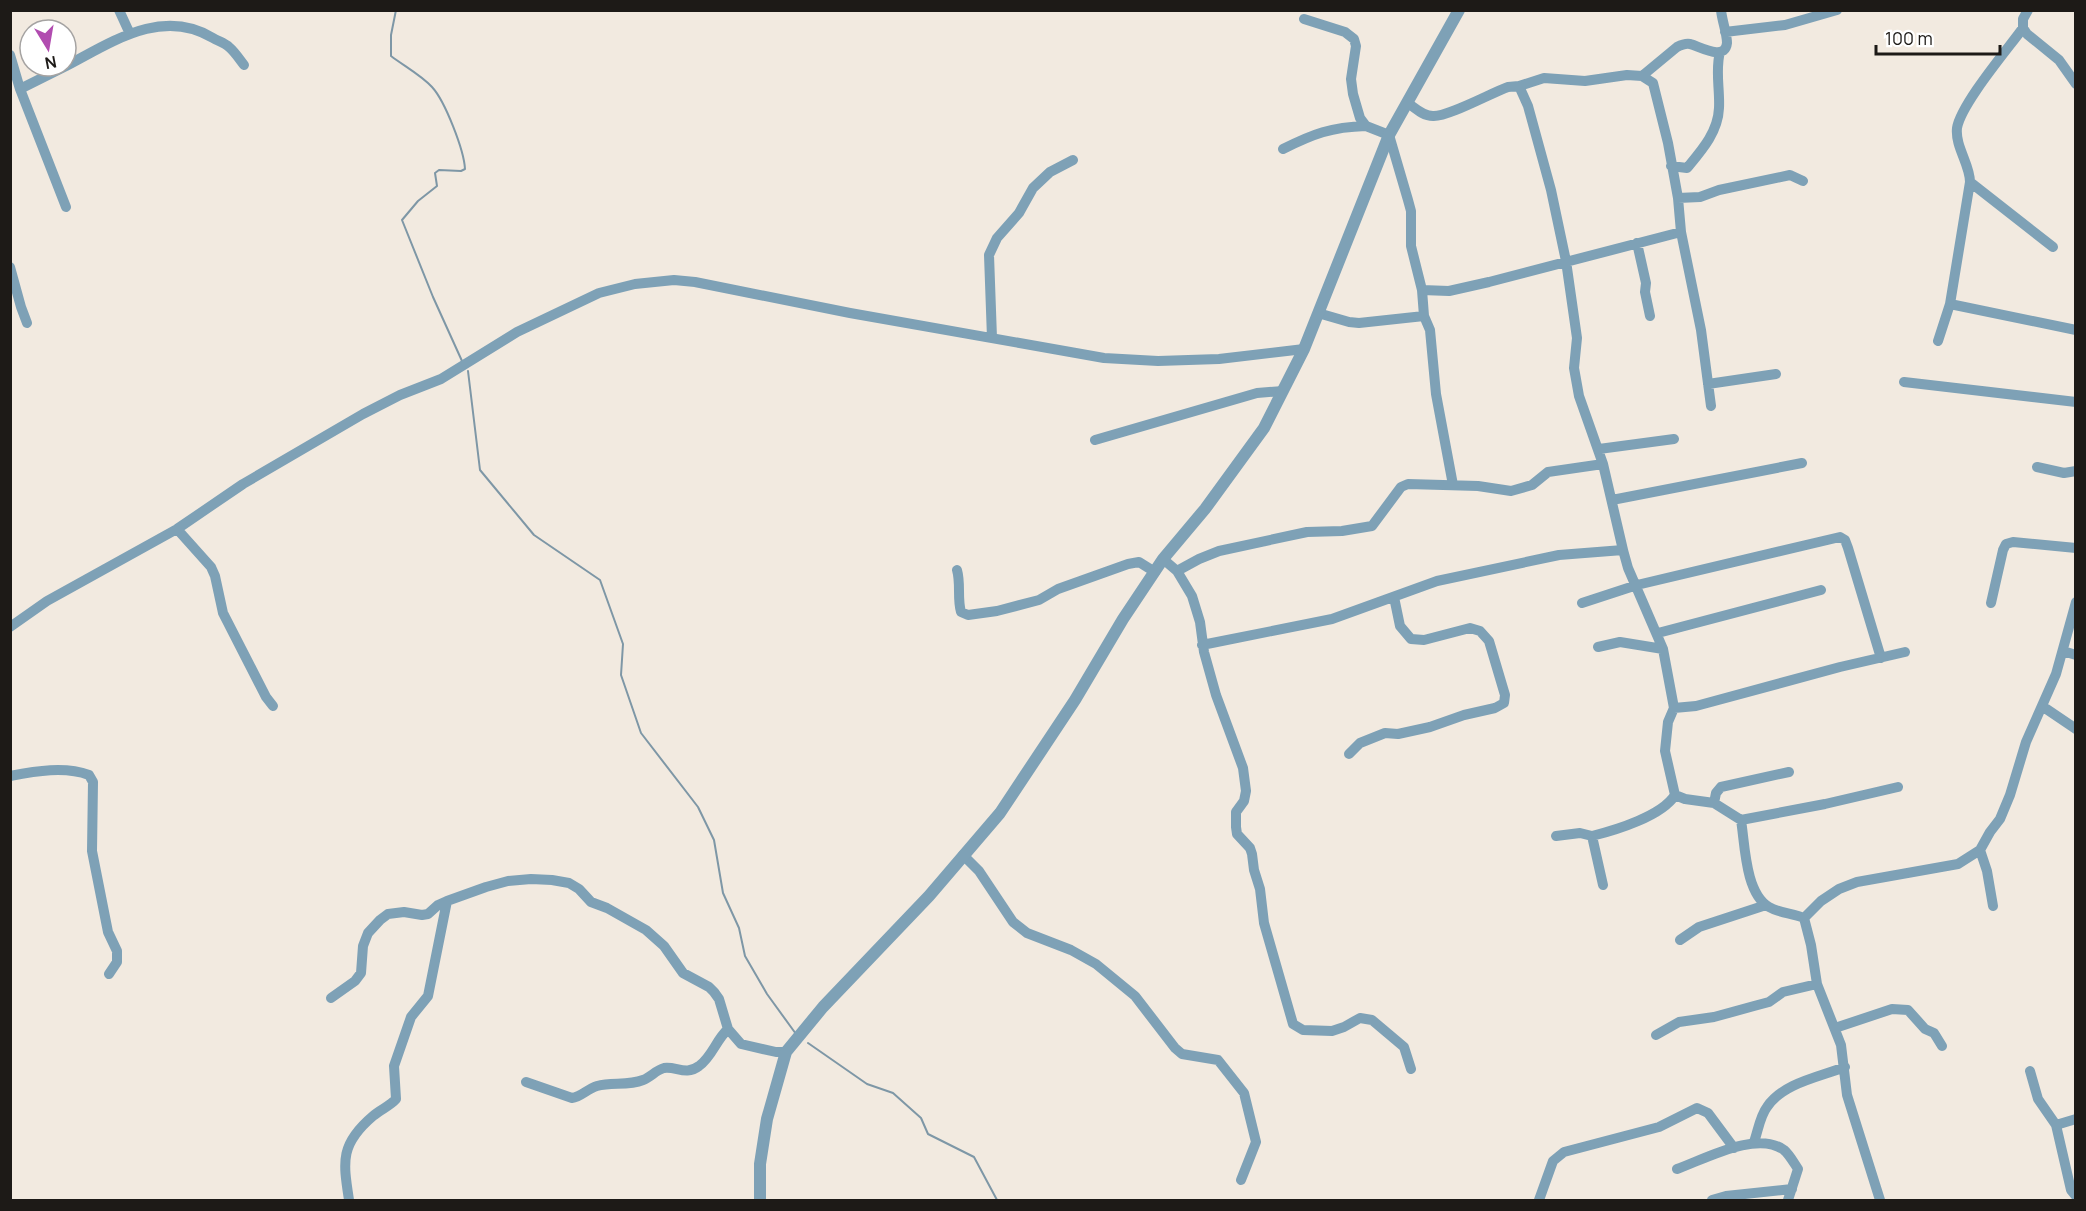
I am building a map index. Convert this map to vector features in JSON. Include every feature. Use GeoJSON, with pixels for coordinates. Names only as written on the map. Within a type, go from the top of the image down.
{"type":"FeatureCollection","features":[{"type":"Feature","properties":{"kind":"street"},"geometry":{"type":"LineString","coordinates":[[119,10],[130,34]]}},
{"type":"Feature","properties":{"kind":"street"},"geometry":{"type":"LineString","coordinates":[[760,1200],[760,1164],[766,1119],[786,1052],[823,1007],[929,896],[984,834],[1075,700],[1163,559],[1205,509],[1264,428],[1304,349],[1389,135],[1459,10]]}},
{"type":"Feature","properties":{"kind":"street"},"geometry":{"type":"LineString","coordinates":[[1642,76],[1683,44],[1690,44],[1711,52],[1720,52],[1725,48],[1727,43],[1720,10]]}},
{"type":"Feature","properties":{"kind":"street"},"geometry":{"type":"LineString","coordinates":[[1725,33],[1785,25],[1837,10]]}},
{"type":"Feature","properties":{"kind":"street"},"geometry":{"type":"LineString","coordinates":[[2028,10],[2023,19],[2023,28],[2027,34],[2059,60],[2076,84]]}},
{"type":"Feature","properties":{"kind":"street"},"geometry":{"type":"LineString","coordinates":[[1304,19],[1345,32],[1354,39],[1356,46],[1351,79],[1353,94],[1360,118],[1366,126]]}},
{"type":"Feature","properties":{"kind":"street"},"geometry":{"type":"LineString","coordinates":[[78,60],[130,34],[147,28],[172,26],[204,32],[229,47],[244,65]]}},
{"type":"Feature","properties":{"kind":"street"},"geometry":{"type":"LineString","coordinates":[[1938,341],[1950,304],[1970,182],[1970,172],[1959,145],[1957,129],[1966,105],[2023,28]]}},
{"type":"Feature","properties":{"kind":"street"},"geometry":{"type":"LineString","coordinates":[[1671,166],[1687,168],[1714,132],[1719,108],[1718,62],[1720,52]]}},
{"type":"Feature","properties":{"kind":"street"},"geometry":{"type":"LineString","coordinates":[[10,55],[20,89],[66,207]]}},
{"type":"Feature","properties":{"kind":"street"},"geometry":{"type":"LineString","coordinates":[[1408,103],[1424,114],[1433,116],[1445,114],[1508,87],[1544,78],[1585,81],[1627,75],[1642,76],[1653,83],[1668,143],[1678,198],[1681,232],[1701,330],[1711,406]]}},
{"type":"Feature","properties":{"kind":"street"},"geometry":{"type":"LineString","coordinates":[[20,89],[42,78]]}},
{"type":"Feature","properties":{"kind":"street"},"geometry":{"type":"LineString","coordinates":[[1519,86],[1528,106],[1551,190],[1566,261],[1577,338],[1574,368],[1579,396],[1599,449],[1628,568],[1663,649],[1674,708],[1668,722],[1665,752],[1676,795]]}},
{"type":"Feature","properties":{"kind":"street"},"geometry":{"type":"LineString","coordinates":[[1282,149],[1340,127],[1366,126],[1389,135]]}},
{"type":"Feature","properties":{"kind":"street"},"geometry":{"type":"LineString","coordinates":[[1389,135],[1411,212],[1411,246],[1422,290],[1424,316],[1430,330],[1436,393],[1453,485]]}},
{"type":"Feature","properties":{"kind":"street"},"geometry":{"type":"LineString","coordinates":[[992,338],[989,255],[993,246],[997,238],[1019,213],[1033,188],[1050,172],[1073,160]]}},
{"type":"Feature","properties":{"kind":"street"},"geometry":{"type":"LineString","coordinates":[[1678,198],[1700,197],[1719,190],[1790,175],[1803,181]]}},
{"type":"Feature","properties":{"kind":"street"},"geometry":{"type":"LineString","coordinates":[[1970,182],[2053,247]]}},
{"type":"Feature","properties":{"kind":"street"},"geometry":{"type":"LineString","coordinates":[[1422,290],[1449,291],[1490,282],[1681,232]]}},
{"type":"Feature","properties":{"kind":"street"},"geometry":{"type":"LineString","coordinates":[[1637,243],[1646,283],[1645,292],[1650,316]]}},
{"type":"Feature","properties":{"kind":"street"},"geometry":{"type":"LineString","coordinates":[[10,267],[27,323]]}},
{"type":"Feature","properties":{"kind":"street"},"geometry":{"type":"LineString","coordinates":[[10,627],[47,602],[177,529],[243,484],[363,414],[400,395],[441,379],[517,332],[556,312],[599,292],[626,286],[674,280],[695,282],[1104,358],[1158,361],[1219,359],[1304,349]]}},
{"type":"Feature","properties":{"kind":"street"},"geometry":{"type":"LineString","coordinates":[[1950,304],[2076,330]]}},
{"type":"Feature","properties":{"kind":"street"},"geometry":{"type":"LineString","coordinates":[[1318,313],[1349,322],[1424,316]]}},
{"type":"Feature","properties":{"kind":"street"},"geometry":{"type":"LineString","coordinates":[[1708,384],[1776,374]]}},
{"type":"Feature","properties":{"kind":"street"},"geometry":{"type":"LineString","coordinates":[[1904,382],[2076,402]]}},
{"type":"Feature","properties":{"kind":"street"},"geometry":{"type":"LineString","coordinates":[[1095,440],[1257,393],[1282,391]]}},
{"type":"Feature","properties":{"kind":"street"},"geometry":{"type":"LineString","coordinates":[[1599,449],[1674,439]]}},
{"type":"Feature","properties":{"kind":"street"},"geometry":{"type":"LineString","coordinates":[[1612,500],[1802,463]]}},
{"type":"Feature","properties":{"kind":"street"},"geometry":{"type":"LineString","coordinates":[[1177,572],[1219,551],[1307,532],[1342,531],[1372,526],[1401,487],[1414,483],[1478,486],[1511,491],[1532,485],[1548,472],[1603,464]]}},
{"type":"Feature","properties":{"kind":"street"},"geometry":{"type":"LineString","coordinates":[[2037,467],[2064,473],[2076,471]]}},
{"type":"Feature","properties":{"kind":"street"},"geometry":{"type":"LineString","coordinates":[[177,529],[211,567],[223,613],[266,697],[273,706]]}},
{"type":"Feature","properties":{"kind":"street"},"geometry":{"type":"LineString","coordinates":[[1582,603],[1637,585],[1840,537],[1845,540],[1848,548],[1881,658]]}},
{"type":"Feature","properties":{"kind":"street"},"geometry":{"type":"LineString","coordinates":[[1991,603],[2006,544],[2013,542],[2076,548]]}},
{"type":"Feature","properties":{"kind":"street"},"geometry":{"type":"LineString","coordinates":[[1202,645],[1332,618],[1437,581],[1559,555],[1623,550]]}},
{"type":"Feature","properties":{"kind":"street"},"geometry":{"type":"LineString","coordinates":[[1163,559],[1177,572],[1196,607],[1202,645],[1216,695],[1244,768],[1246,791],[1244,801],[1236,812],[1237,834],[1250,848],[1252,854],[1260,889],[1264,923],[1293,1024],[1303,1029],[1332,1031],[1344,1028],[1360,1018],[1369,1018],[1404,1047],[1411,1069]]}},
{"type":"Feature","properties":{"kind":"street"},"geometry":{"type":"LineString","coordinates":[[957,570],[958,603],[961,612],[968,615],[1039,600],[1058,589],[1128,564],[1139,562],[1155,572]]}},
{"type":"Feature","properties":{"kind":"street"},"geometry":{"type":"LineString","coordinates":[[1658,633],[1821,590]]}},
{"type":"Feature","properties":{"kind":"street"},"geometry":{"type":"LineString","coordinates":[[1349,754],[1360,743],[1386,733],[1398,734],[1430,727],[1464,715],[1495,708],[1504,703],[1505,695],[1489,641],[1480,631],[1470,628],[1424,640],[1411,639],[1400,626],[1394,597]]}},
{"type":"Feature","properties":{"kind":"street"},"geometry":{"type":"LineString","coordinates":[[1804,918],[1821,901],[1839,889],[1857,882],[1958,864],[1980,850],[2000,819],[2010,795],[2026,742],[2056,674],[2076,602]]}},
{"type":"Feature","properties":{"kind":"street"},"geometry":{"type":"LineString","coordinates":[[1598,646],[1620,642],[1663,649]]}},
{"type":"Feature","properties":{"kind":"street"},"geometry":{"type":"LineString","coordinates":[[2062,651],[2076,655]]}},
{"type":"Feature","properties":{"kind":"street"},"geometry":{"type":"LineString","coordinates":[[1674,708],[1696,706],[1905,652]]}},
{"type":"Feature","properties":{"kind":"street"},"geometry":{"type":"LineString","coordinates":[[2042,706],[2076,729]]}},
{"type":"Feature","properties":{"kind":"street"},"geometry":{"type":"LineString","coordinates":[[10,776],[51,770],[90,775],[93,782],[92,851],[108,932],[117,951],[117,962],[109,974]]}},
{"type":"Feature","properties":{"kind":"street"},"geometry":{"type":"LineString","coordinates":[[1714,803],[1716,793],[1721,787],[1789,772]]}},
{"type":"Feature","properties":{"kind":"street"},"geometry":{"type":"LineString","coordinates":[[1676,795],[1685,799],[1714,803],[1741,820],[1898,788]]}},
{"type":"Feature","properties":{"kind":"street"},"geometry":{"type":"LineString","coordinates":[[1556,836],[1580,833],[1592,836],[1610,831],[1643,818],[1670,803],[1676,795]]}},
{"type":"Feature","properties":{"kind":"street"},"geometry":{"type":"LineString","coordinates":[[1741,820],[1752,885],[1759,898],[1766,905],[1804,918]]}},
{"type":"Feature","properties":{"kind":"street"},"geometry":{"type":"LineString","coordinates":[[1592,836],[1603,885]]}},
{"type":"Feature","properties":{"kind":"street"},"geometry":{"type":"LineString","coordinates":[[1980,850],[1987,871],[1993,906]]}},
{"type":"Feature","properties":{"kind":"street"},"geometry":{"type":"LineString","coordinates":[[963,855],[979,870],[1013,922],[1028,933],[1056,943],[1096,964],[1134,996],[1182,1054],[1212,1058],[1221,1063],[1244,1093],[1255,1135],[1254,1151],[1240,1180]]}},
{"type":"Feature","properties":{"kind":"street"},"geometry":{"type":"LineString","coordinates":[[331,998],[355,981],[360,973],[363,946],[368,933],[380,920],[397,912],[428,914],[447,901],[508,881],[531,879],[569,883],[579,889],[591,902],[607,908],[646,930],[664,946],[683,973],[709,987],[719,999],[728,1029],[741,1044],[786,1052]]}},
{"type":"Feature","properties":{"kind":"street"},"geometry":{"type":"LineString","coordinates":[[349,1200],[344,1163],[346,1150],[371,1118],[396,1099],[394,1066],[411,1017],[428,996],[447,901]]}},
{"type":"Feature","properties":{"kind":"street"},"geometry":{"type":"LineString","coordinates":[[1680,940],[1699,927],[1766,905]]}},
{"type":"Feature","properties":{"kind":"street"},"geometry":{"type":"LineString","coordinates":[[1804,918],[1817,984],[1844,1053],[1848,1095],[1880,1200]]}},
{"type":"Feature","properties":{"kind":"street"},"geometry":{"type":"LineString","coordinates":[[1656,1035],[1679,1022],[1714,1017],[1769,1002],[1782,992],[1817,984]]}},
{"type":"Feature","properties":{"kind":"street"},"geometry":{"type":"LineString","coordinates":[[1835,1028],[1892,1009],[1902,1008],[1908,1010],[1925,1029],[1934,1033],[1942,1046]]}},
{"type":"Feature","properties":{"kind":"street"},"geometry":{"type":"LineString","coordinates":[[526,1082],[578,1098],[594,1087],[645,1080],[660,1069],[670,1067],[680,1072],[690,1071],[698,1068],[707,1060],[720,1037],[728,1029]]}},
{"type":"Feature","properties":{"kind":"street"},"geometry":{"type":"LineString","coordinates":[[1754,1142],[1765,1108],[1776,1096],[1788,1088],[1845,1067]]}},
{"type":"Feature","properties":{"kind":"street"},"geometry":{"type":"LineString","coordinates":[[2030,1071],[2038,1099],[2056,1125],[2071,1190],[2076,1196]]}},
{"type":"Feature","properties":{"kind":"street"},"geometry":{"type":"LineString","coordinates":[[1539,1200],[1553,1161],[1564,1152],[1659,1127],[1697,1108],[1708,1113],[1734,1148]]}},
{"type":"Feature","properties":{"kind":"street"},"geometry":{"type":"LineString","coordinates":[[2056,1125],[2076,1119]]}},
{"type":"Feature","properties":{"kind":"street"},"geometry":{"type":"LineString","coordinates":[[1677,1169],[1754,1142],[1771,1144],[1785,1150],[1798,1169],[1788,1200]]}},
{"type":"Feature","properties":{"kind":"street"},"geometry":{"type":"LineString","coordinates":[[1712,1200],[1726,1196],[1792,1189]]}},
{"type":"Feature","properties":{"kind":"waterway"},"geometry":{"type":"LineString","coordinates":[[396,10],[391,35],[391,56],[423,78],[437,94],[453,126],[464,161],[465,169],[461,171],[439,170],[435,173],[437,186],[418,201],[402,220],[462,361]]}},
{"type":"Feature","properties":{"kind":"waterway"},"geometry":{"type":"LineString","coordinates":[[468,371],[480,470],[534,535],[600,580],[623,644],[621,675],[641,733],[698,807],[714,840],[723,893],[739,928],[745,956],[767,994],[796,1034]]}},
{"type":"Feature","properties":{"kind":"waterway"},"geometry":{"type":"LineString","coordinates":[[808,1043],[867,1084],[893,1093],[921,1118],[928,1134],[974,1157],[997,1200]]}}]}
